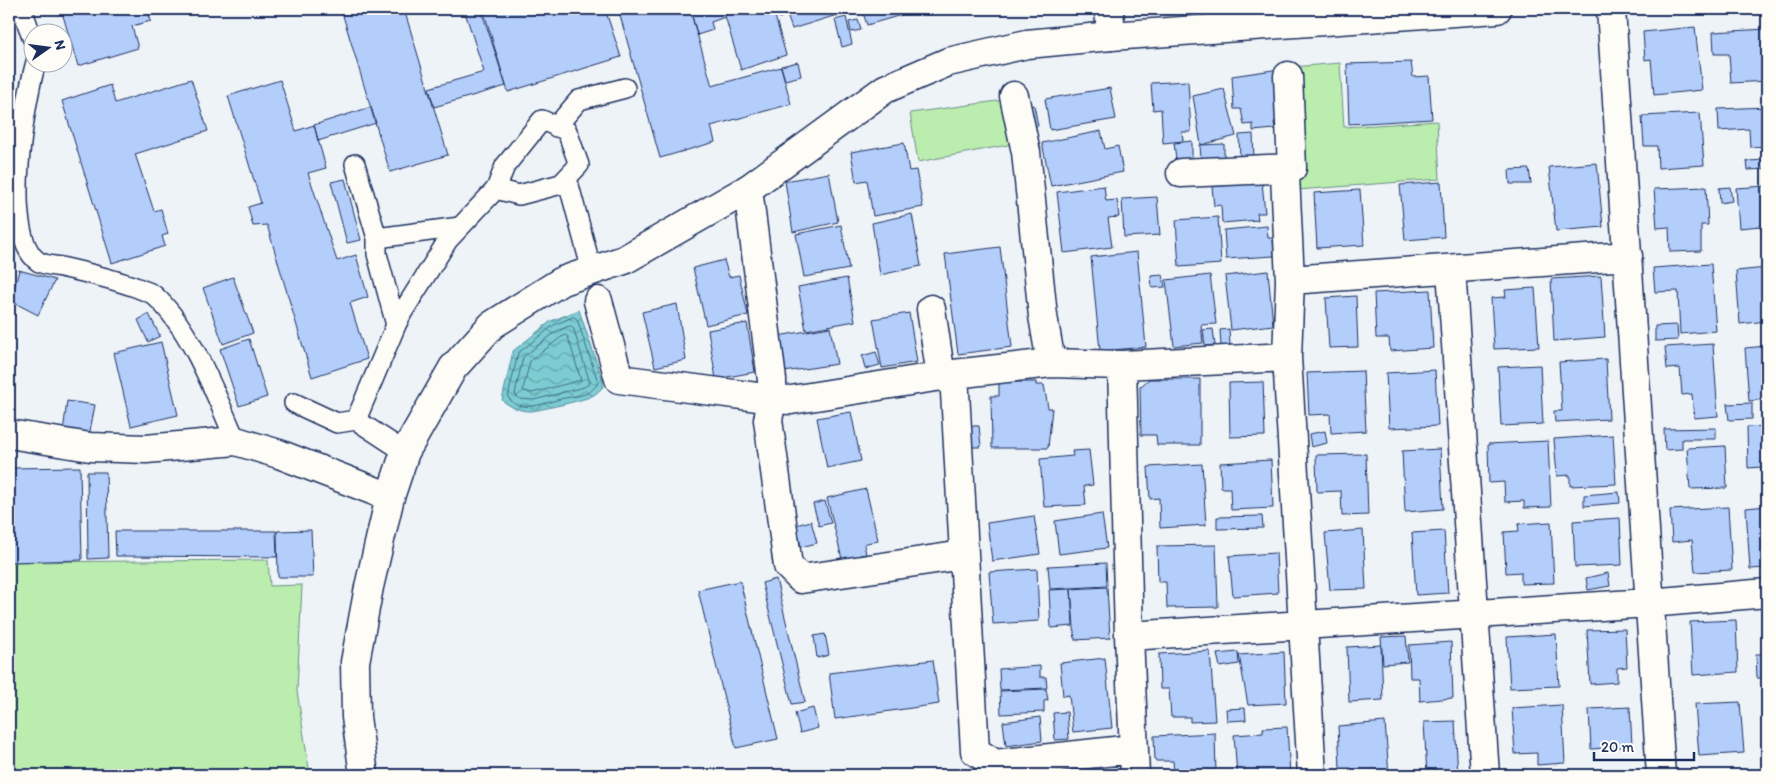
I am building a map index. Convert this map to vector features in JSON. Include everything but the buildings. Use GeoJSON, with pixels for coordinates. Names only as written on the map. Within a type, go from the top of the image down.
{"type":"FeatureCollection","features":[{"type":"Feature","properties":{"kind":"street"},"geometry":{"type":"LineString","coordinates":[[1109,9],[1111,36]]}},
{"type":"Feature","properties":{"kind":"street"},"geometry":{"type":"LineString","coordinates":[[364,775],[356,717],[355,662],[371,578],[390,497],[405,452],[453,368],[492,325],[562,281],[624,260],[748,189],[885,89],[948,62],[1028,44],[1111,36],[1497,9]]}},
{"type":"Feature","properties":{"kind":"street"},"geometry":{"type":"LineString","coordinates":[[1611,9],[1661,775]]}},
{"type":"Feature","properties":{"kind":"street"},"geometry":{"type":"LineString","coordinates":[[1288,76],[1292,168],[1285,175],[1290,280],[1287,357],[1312,775]]}},
{"type":"Feature","properties":{"kind":"street"},"geometry":{"type":"LineString","coordinates":[[1014,96],[1026,152],[1043,316],[1051,363]]}},
{"type":"Feature","properties":{"kind":"street"},"geometry":{"type":"LineString","coordinates":[[1181,173],[1292,168]]}},
{"type":"Feature","properties":{"kind":"street"},"geometry":{"type":"LineString","coordinates":[[748,189],[772,380],[772,399],[768,420],[788,566],[801,580],[963,555]]}},
{"type":"Feature","properties":{"kind":"street"},"geometry":{"type":"LineString","coordinates":[[1290,280],[1628,256]]}},
{"type":"Feature","properties":{"kind":"street"},"geometry":{"type":"LineString","coordinates":[[1451,269],[1485,775]]}},
{"type":"Feature","properties":{"kind":"street"},"geometry":{"type":"LineString","coordinates":[[598,301],[619,379],[772,399],[791,400],[947,375],[1051,363],[1122,365],[1287,357]]}},
{"type":"Feature","properties":{"kind":"street"},"geometry":{"type":"LineString","coordinates":[[931,309],[947,375],[963,555],[975,751],[995,764],[1134,762],[1122,365]]}},
{"type":"Feature","properties":{"kind":"street"},"geometry":{"type":"LineString","coordinates":[[9,434],[90,447],[137,448],[236,441],[279,454],[390,497]]}},
{"type":"Feature","properties":{"kind":"street"},"geometry":{"type":"LineString","coordinates":[[1129,636],[1767,594]]}},
{"type":"Feature","properties":{"kind":"lane"},"geometry":{"type":"LineString","coordinates":[[22,9],[27,22]]}},
{"type":"Feature","properties":{"kind":"lane"},"geometry":{"type":"LineString","coordinates":[[34,72],[21,139],[16,180],[16,212],[19,232],[28,252],[40,262],[114,279],[154,294],[176,320],[208,375],[236,441]]}},
{"type":"Feature","properties":{"kind":"lane"},"geometry":{"type":"LineString","coordinates":[[556,127],[579,100],[625,88]]}},
{"type":"Feature","properties":{"kind":"lane"},"geometry":{"type":"LineString","coordinates":[[356,420],[396,325],[448,240],[496,189],[505,166],[542,120],[567,131],[579,165],[561,184],[519,195],[496,189]]}},
{"type":"Feature","properties":{"kind":"lane"},"geometry":{"type":"LineString","coordinates":[[356,164],[377,238],[377,254],[396,325]]}},
{"type":"Feature","properties":{"kind":"lane"},"geometry":{"type":"LineString","coordinates":[[567,178],[592,271]]}},
{"type":"Feature","properties":{"kind":"lane"},"geometry":{"type":"LineString","coordinates":[[377,238],[460,227]]}},
{"type":"Feature","properties":{"kind":"lane"},"geometry":{"type":"LineString","coordinates":[[294,403],[337,424],[356,420],[405,452]]}},
{"type":"Feature","properties":{"kind":"green space"},"geometry":{"type":"Polygon","coordinates":[[[1340,63],[1344,127],[1437,121],[1440,179],[1297,190],[1292,67],[1340,63]]]}},
{"type":"Feature","properties":{"kind":"green space"},"geometry":{"type":"Polygon","coordinates":[[[1005,100],[1013,144],[918,162],[910,113],[1005,100]]]}},
{"type":"Feature","properties":{"kind":"green space"},"geometry":{"type":"Polygon","coordinates":[[[268,560],[270,586],[302,585],[297,691],[310,775],[9,775],[9,562],[268,560]]]}},
{"type":"Feature","properties":{"kind":"water"},"geometry":{"type":"Polygon","coordinates":[[[579,310],[603,381],[603,387],[587,398],[533,411],[511,407],[502,400],[513,351],[551,321],[579,310]]]}}]}
